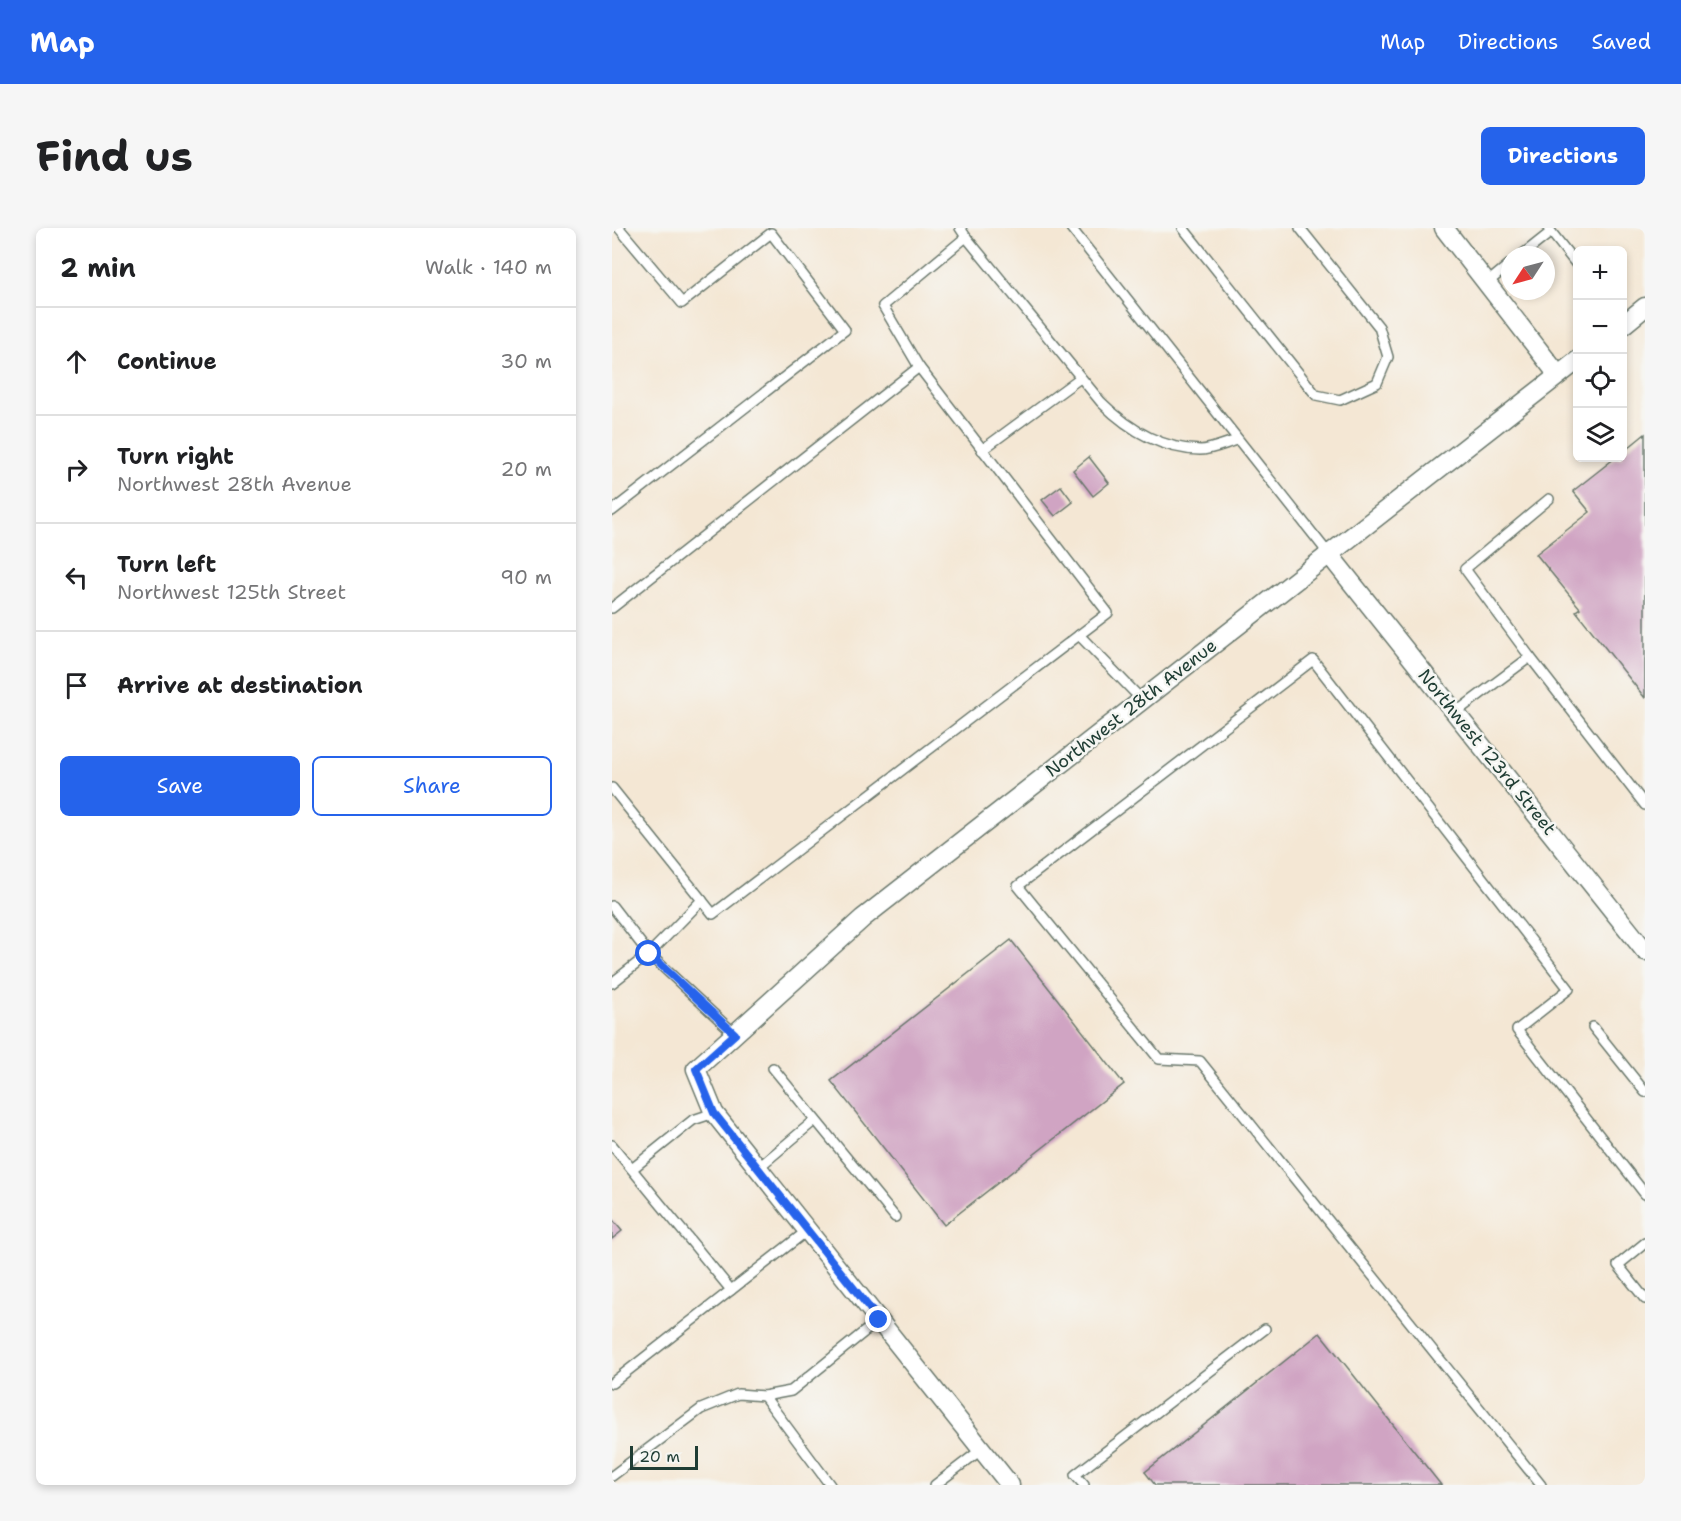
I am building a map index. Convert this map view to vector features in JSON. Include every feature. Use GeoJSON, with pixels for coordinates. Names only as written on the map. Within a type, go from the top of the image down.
{"type":"FeatureCollection","features":[{"type":"Feature","properties":{"kind":"street"},"geometry":{"type":"LineString","coordinates":[[1444,228],[1558,375]]}},
{"type":"Feature","properties":{"kind":"street"},"geometry":{"type":"LineString","coordinates":[[1627,322],[1645,307]]}},
{"type":"Feature","properties":{"kind":"street","name":"Northwest 28th Avenue"},"geometry":{"type":"LineString","coordinates":[[714,1113],[696,1069],[864,918],[1573,364]]}},
{"type":"Feature","properties":{"kind":"street","name":"Northwest 123rd Street"},"geometry":{"type":"LineString","coordinates":[[1328,553],[1645,951]]}},
{"type":"Feature","properties":{"kind":"street"},"geometry":{"type":"LineString","coordinates":[[714,1113],[1010,1485]]}},
{"type":"Feature","properties":{"kind":"lane"},"geometry":{"type":"LineString","coordinates":[[612,511],[845,330],[771,233],[682,303],[619,228]]}},
{"type":"Feature","properties":{"kind":"lane"},"geometry":{"type":"LineString","coordinates":[[960,228],[1080,378],[1123,425],[1154,440],[1201,450],[1237,440]]}},
{"type":"Feature","properties":{"kind":"lane"},"geometry":{"type":"LineString","coordinates":[[1071,228],[1328,553]]}},
{"type":"Feature","properties":{"kind":"lane"},"geometry":{"type":"LineString","coordinates":[[1183,228],[1316,395],[1340,400],[1377,383],[1388,357],[1379,327],[1300,228]]}},
{"type":"Feature","properties":{"kind":"lane"},"geometry":{"type":"LineString","coordinates":[[1532,246],[1550,230],[1573,261]]}},
{"type":"Feature","properties":{"kind":"lane"},"geometry":{"type":"LineString","coordinates":[[612,788],[713,914],[1108,613],[919,367],[883,306],[966,237]]}},
{"type":"Feature","properties":{"kind":"lane"},"geometry":{"type":"LineString","coordinates":[[1486,283],[1501,271]]}},
{"type":"Feature","properties":{"kind":"lane"},"geometry":{"type":"LineString","coordinates":[[612,608],[919,367]]}},
{"type":"Feature","properties":{"kind":"lane"},"geometry":{"type":"LineString","coordinates":[[982,450],[1080,378]]}},
{"type":"Feature","properties":{"kind":"lane"},"geometry":{"type":"LineString","coordinates":[[1549,499],[1465,569],[1645,805]]}},
{"type":"Feature","properties":{"kind":"lane"},"geometry":{"type":"LineString","coordinates":[[1079,635],[1142,699]]}},
{"type":"Feature","properties":{"kind":"lane"},"geometry":{"type":"LineString","coordinates":[[1455,713],[1530,657]]}},
{"type":"Feature","properties":{"kind":"lane"},"geometry":{"type":"LineString","coordinates":[[1541,1485],[1200,1061],[1159,1059],[1018,886],[1313,660],[1569,989],[1517,1030],[1645,1194]]}},
{"type":"Feature","properties":{"kind":"lane"},"geometry":{"type":"LineString","coordinates":[[612,983],[649,954],[702,900]]}},
{"type":"Feature","properties":{"kind":"lane"},"geometry":{"type":"LineString","coordinates":[[612,906],[649,954],[735,1034]]}},
{"type":"Feature","properties":{"kind":"lane"},"geometry":{"type":"LineString","coordinates":[[1593,1027],[1645,1092]]}},
{"type":"Feature","properties":{"kind":"lane"},"geometry":{"type":"LineString","coordinates":[[773,1068],[895,1217]]}},
{"type":"Feature","properties":{"kind":"lane"},"geometry":{"type":"LineString","coordinates":[[632,1169],[693,1120],[714,1113]]}},
{"type":"Feature","properties":{"kind":"lane"},"geometry":{"type":"LineString","coordinates":[[758,1168],[815,1120]]}},
{"type":"Feature","properties":{"kind":"lane"},"geometry":{"type":"LineString","coordinates":[[612,1145],[731,1290]]}},
{"type":"Feature","properties":{"kind":"lane"},"geometry":{"type":"LineString","coordinates":[[612,1383],[808,1230]]}},
{"type":"Feature","properties":{"kind":"lane"},"geometry":{"type":"LineString","coordinates":[[1645,1243],[1618,1265],[1645,1299]]}},
{"type":"Feature","properties":{"kind":"lane"},"geometry":{"type":"LineString","coordinates":[[612,1476],[701,1409],[738,1394],[764,1396],[791,1390],[879,1320]]}},
{"type":"Feature","properties":{"kind":"lane"},"geometry":{"type":"LineString","coordinates":[[1083,1485],[1075,1475],[1265,1329]]}},
{"type":"Feature","properties":{"kind":"lane"},"geometry":{"type":"LineString","coordinates":[[764,1396],[830,1485]]}},
{"type":"Feature","properties":{"kind":"lane"},"geometry":{"type":"LineString","coordinates":[[935,1485],[982,1449]]}},
{"type":"Feature","properties":{"kind":"building"},"geometry":{"type":"Polygon","coordinates":[[[1645,434],[1645,698],[1576,611],[1580,608],[1536,554],[1590,512],[1573,491],[1610,462],[1627,462],[1627,449],[1645,434]]]}},
{"type":"Feature","properties":{"kind":"building"},"geometry":{"type":"Polygon","coordinates":[[[1089,457],[1109,483],[1093,496],[1073,470],[1089,457]]]}},
{"type":"Feature","properties":{"kind":"building"},"geometry":{"type":"Polygon","coordinates":[[[1061,486],[1073,502],[1055,516],[1042,500],[1061,486]]]}},
{"type":"Feature","properties":{"kind":"building"},"geometry":{"type":"Polygon","coordinates":[[[1011,940],[1124,1084],[944,1225],[831,1081],[1011,940]]]}},
{"type":"Feature","properties":{"kind":"building"},"geometry":{"type":"Polygon","coordinates":[[[612,1219],[622,1231],[612,1239],[612,1219]]]}},
{"type":"Feature","properties":{"kind":"building"},"geometry":{"type":"Polygon","coordinates":[[[1320,1333],[1441,1485],[1155,1485],[1145,1472],[1320,1333]]]}},
{"type":"Feature","properties":{"kind":"route"},"geometry":{"type":"LineString","coordinates":[[649,954],[676,976],[735,1034],[696,1069],[714,1113],[879,1320]]}}]}
